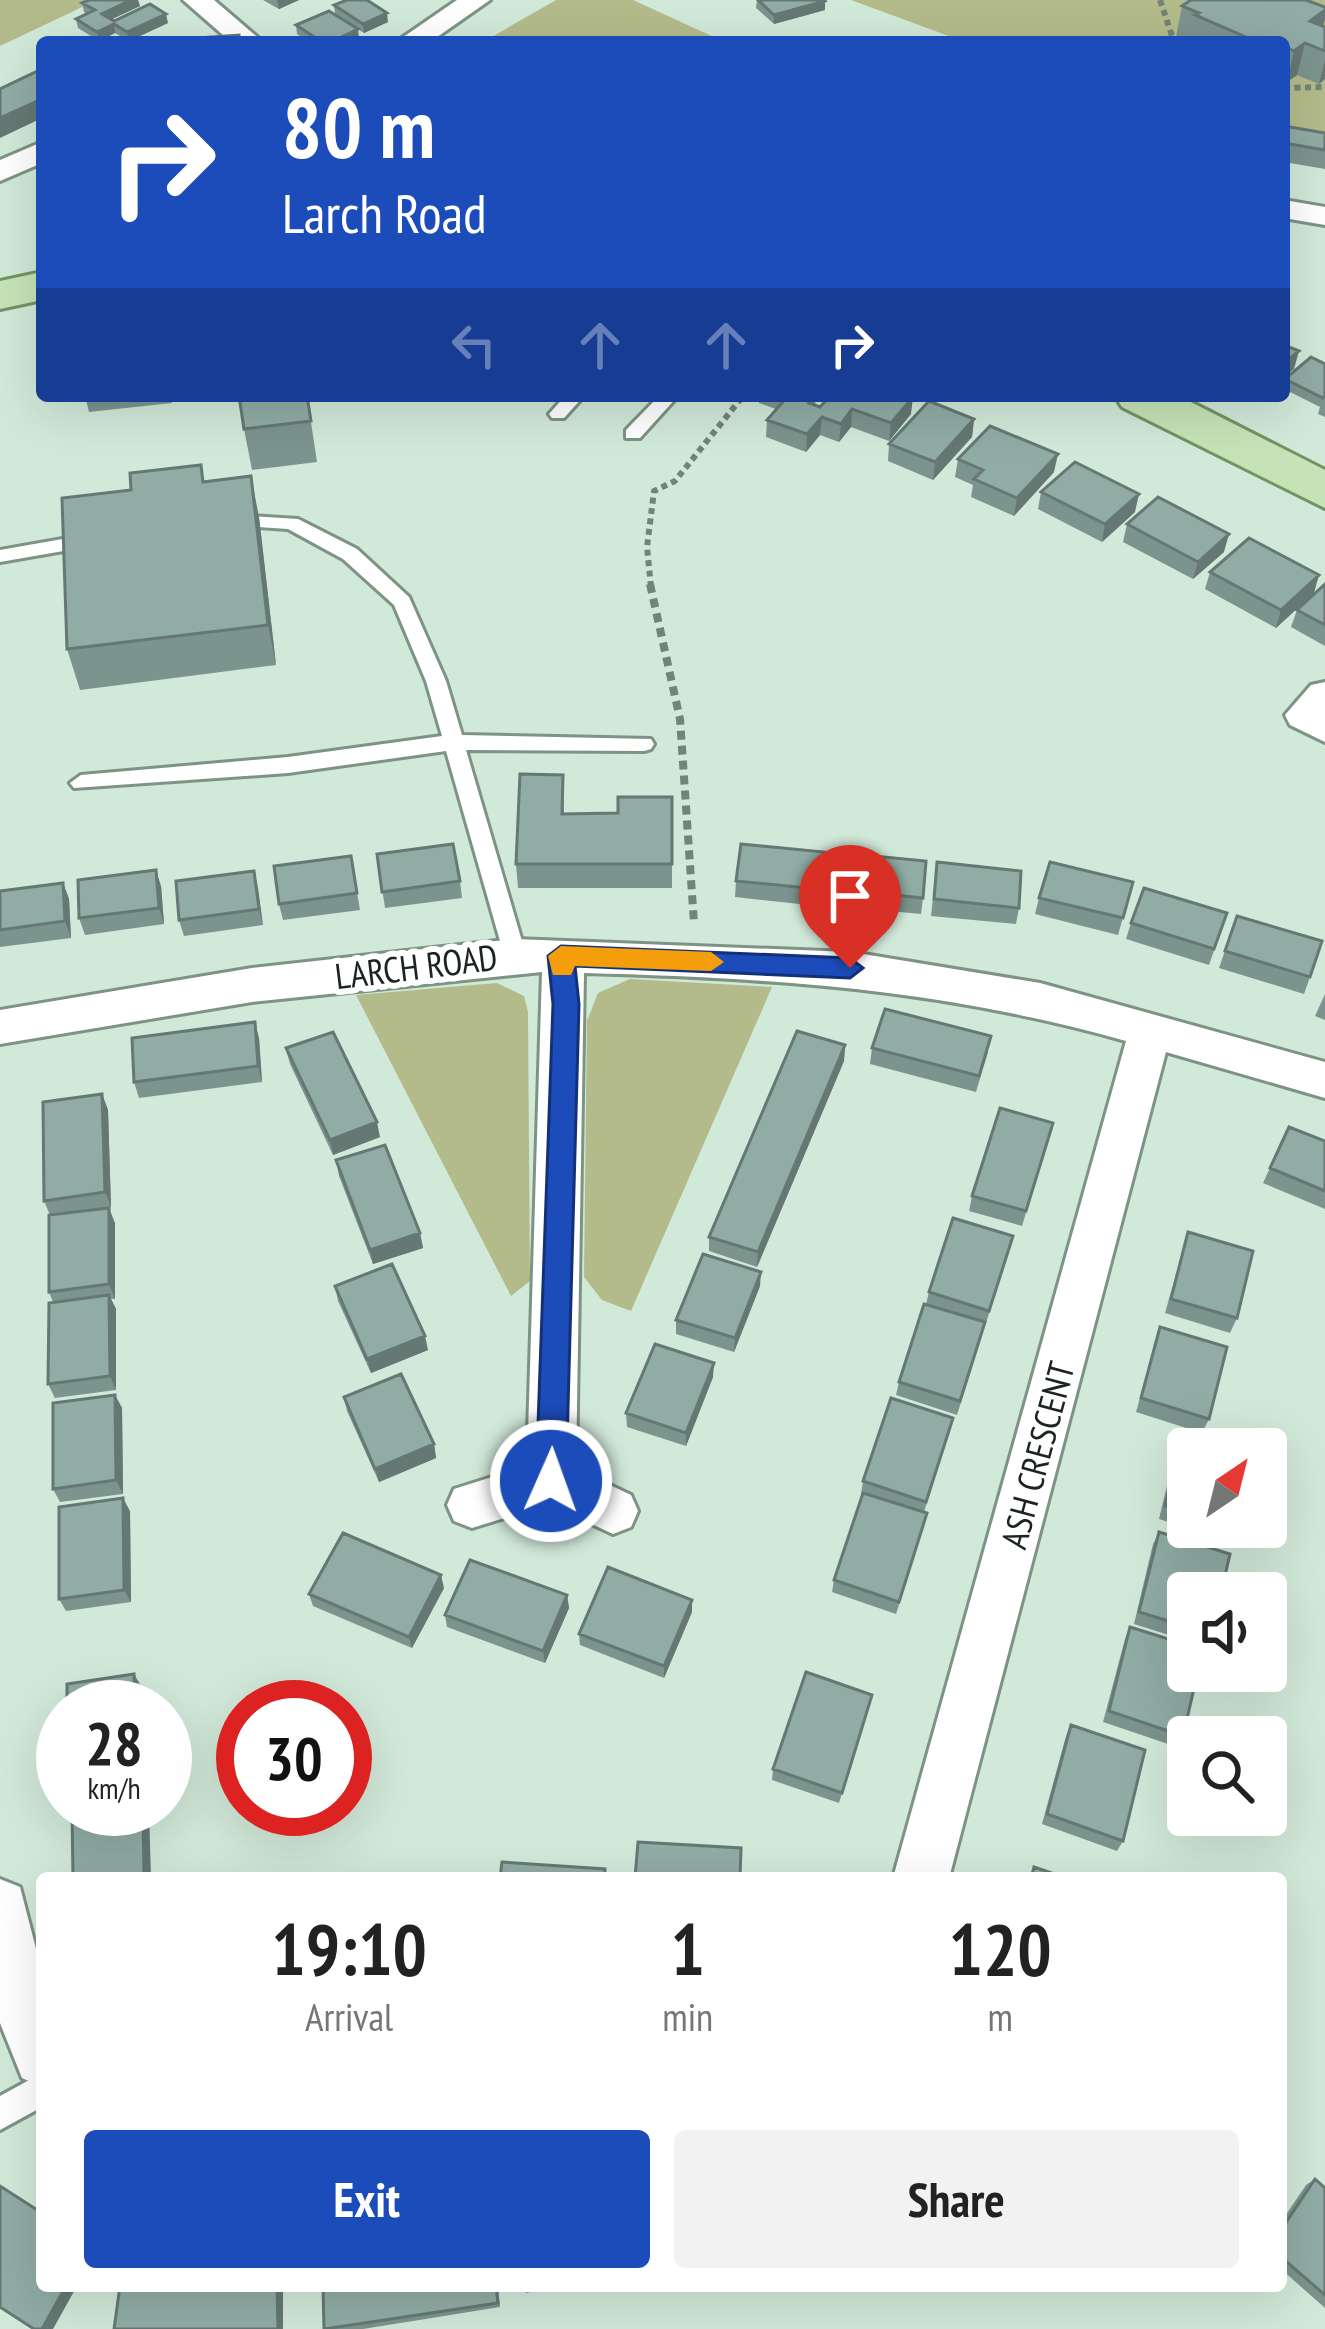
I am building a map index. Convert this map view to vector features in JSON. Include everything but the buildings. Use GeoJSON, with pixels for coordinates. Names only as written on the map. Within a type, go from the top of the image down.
{"type":"FeatureCollection","features":[{"type":"Feature","properties":{"kind":"main road"},"geometry":{"type":"LineString","coordinates":[[0,295],[36,287]]}},
{"type":"Feature","properties":{"kind":"main road"},"geometry":{"type":"LineString","coordinates":[[1152,402],[1325,491]]}},
{"type":"Feature","properties":{"kind":"street"},"geometry":{"type":"LineString","coordinates":[[197,0],[242,36]]}},
{"type":"Feature","properties":{"kind":"street"},"geometry":{"type":"LineString","coordinates":[[419,36],[476,0]]}},
{"type":"Feature","properties":{"kind":"street"},"geometry":{"type":"LineString","coordinates":[[0,172],[36,154]]}},
{"type":"Feature","properties":{"kind":"street"},"geometry":{"type":"LineString","coordinates":[[1290,210],[1325,216]]}},
{"type":"Feature","properties":{"kind":"street"},"geometry":{"type":"LineString","coordinates":[[1325,695],[1304,715],[1325,728]]}},
{"type":"Feature","properties":{"kind":"street"},"geometry":{"type":"LineString","coordinates":[[538,955],[566,1004],[551,1481]]}},
{"type":"Feature","properties":{"kind":"street","name":"LARCH ROAD"},"geometry":{"type":"LineString","coordinates":[[0,1027],[252,985],[538,955],[691,961],[850,968],[1040,1000],[1325,1080]]}},
{"type":"Feature","properties":{"kind":"street","name":"ASH CRESCENT"},"geometry":{"type":"LineString","coordinates":[[923,1872],[1150,1031]]}},
{"type":"Feature","properties":{"kind":"street"},"geometry":{"type":"LineString","coordinates":[[472,1504],[551,1481],[613,1511]]}},
{"type":"Feature","properties":{"kind":"street"},"geometry":{"type":"LineString","coordinates":[[0,1907],[19,1997],[36,2042]]}},
{"type":"Feature","properties":{"kind":"lane"},"geometry":{"type":"LineString","coordinates":[[558,414],[569,402]]}},
{"type":"Feature","properties":{"kind":"lane"},"geometry":{"type":"LineString","coordinates":[[633,434],[662,402]]}},
{"type":"Feature","properties":{"kind":"lane"},"geometry":{"type":"LineString","coordinates":[[210,520],[291,523],[350,554],[402,602],[538,955]]}},
{"type":"Feature","properties":{"kind":"lane"},"geometry":{"type":"LineString","coordinates":[[0,556],[117,536]]}},
{"type":"Feature","properties":{"kind":"lane"},"geometry":{"type":"LineString","coordinates":[[81,783],[288,765],[454,742],[644,744]]}},
{"type":"Feature","properties":{"kind":"lane"},"geometry":{"type":"LineString","coordinates":[[0,2114],[36,2093]]}},
{"type":"Feature","properties":{"kind":"path"},"geometry":{"type":"LineString","coordinates":[[1160,0],[1172,36]]}},
{"type":"Feature","properties":{"kind":"path"},"geometry":{"type":"LineString","coordinates":[[1290,88],[1325,87]]}},
{"type":"Feature","properties":{"kind":"path"},"geometry":{"type":"LineString","coordinates":[[691,961],[694,931],[680,721],[650,573],[649,506],[654,491],[675,481],[738,402]]}},
{"type":"Feature","properties":{"kind":"green space"},"geometry":{"type":"Polygon","coordinates":[[[0,0],[97,0],[0,46],[0,0]]]}},
{"type":"Feature","properties":{"kind":"green space"},"geometry":{"type":"Polygon","coordinates":[[[556,0],[633,0],[712,36],[493,36],[556,0]]]}},
{"type":"Feature","properties":{"kind":"green space"},"geometry":{"type":"Polygon","coordinates":[[[851,0],[1325,0],[1325,142],[1290,135],[1290,36],[949,36],[851,0]]]}},
{"type":"Feature","properties":{"kind":"green space"},"geometry":{"type":"Polygon","coordinates":[[[630,979],[772,987],[631,1311],[602,1300],[584,1277],[587,1021],[598,993],[630,979]]]}},
{"type":"Feature","properties":{"kind":"green space"},"geometry":{"type":"Polygon","coordinates":[[[497,983],[524,996],[528,1012],[530,1281],[511,1296],[356,995],[497,983]]]}},
{"type":"Feature","properties":{"kind":"slow traffic"},"geometry":{"type":"LineString","coordinates":[[562,968],[561,956],[711,962]]}},
{"type":"Feature","properties":{"kind":"route"},"geometry":{"type":"LineString","coordinates":[[551,1481],[566,1004],[561,956],[850,968]]}}]}
